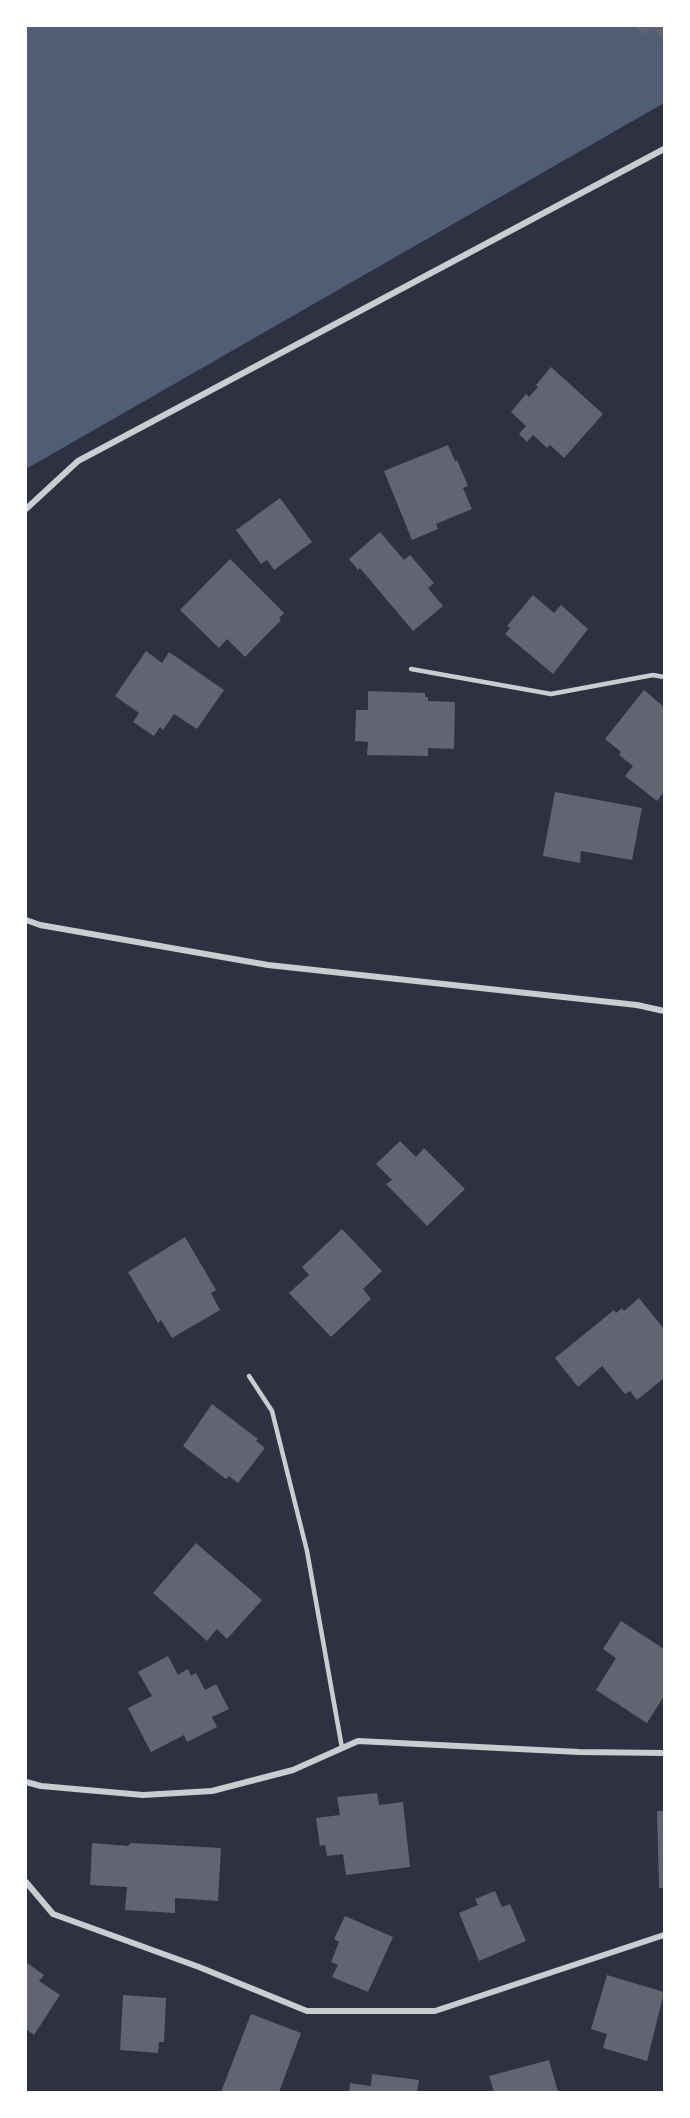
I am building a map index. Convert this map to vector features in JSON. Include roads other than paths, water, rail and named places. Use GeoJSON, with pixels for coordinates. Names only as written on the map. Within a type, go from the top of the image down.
{"type":"FeatureCollection","features":[{"type":"Feature","properties":{"kind":"street"},"geometry":{"type":"LineString","coordinates":[[26,509],[78,461],[664,149]]}},
{"type":"Feature","properties":{"kind":"street"},"geometry":{"type":"LineString","coordinates":[[26,920],[51,927],[268,964],[637,1005],[664,1011]]}},
{"type":"Feature","properties":{"kind":"street"},"geometry":{"type":"LineString","coordinates":[[26,1782],[41,1786],[143,1795],[212,1791],[293,1770],[357,1741],[579,1752],[664,1753]]}},
{"type":"Feature","properties":{"kind":"street"},"geometry":{"type":"LineString","coordinates":[[26,1882],[53,1914],[199,1967],[307,2011],[435,2012],[664,1935]]}},
{"type":"Feature","properties":{"kind":"lane"},"geometry":{"type":"LineString","coordinates":[[411,669],[551,694],[653,675],[664,677]]}},
{"type":"Feature","properties":{"kind":"lane"},"geometry":{"type":"LineString","coordinates":[[249,1376],[272,1411],[307,1551],[342,1748]]}},
{"type":"Feature","properties":{"kind":"water"},"geometry":{"type":"Polygon","coordinates":[[[26,26],[664,26],[664,103],[26,469],[26,26]]]}}]}
